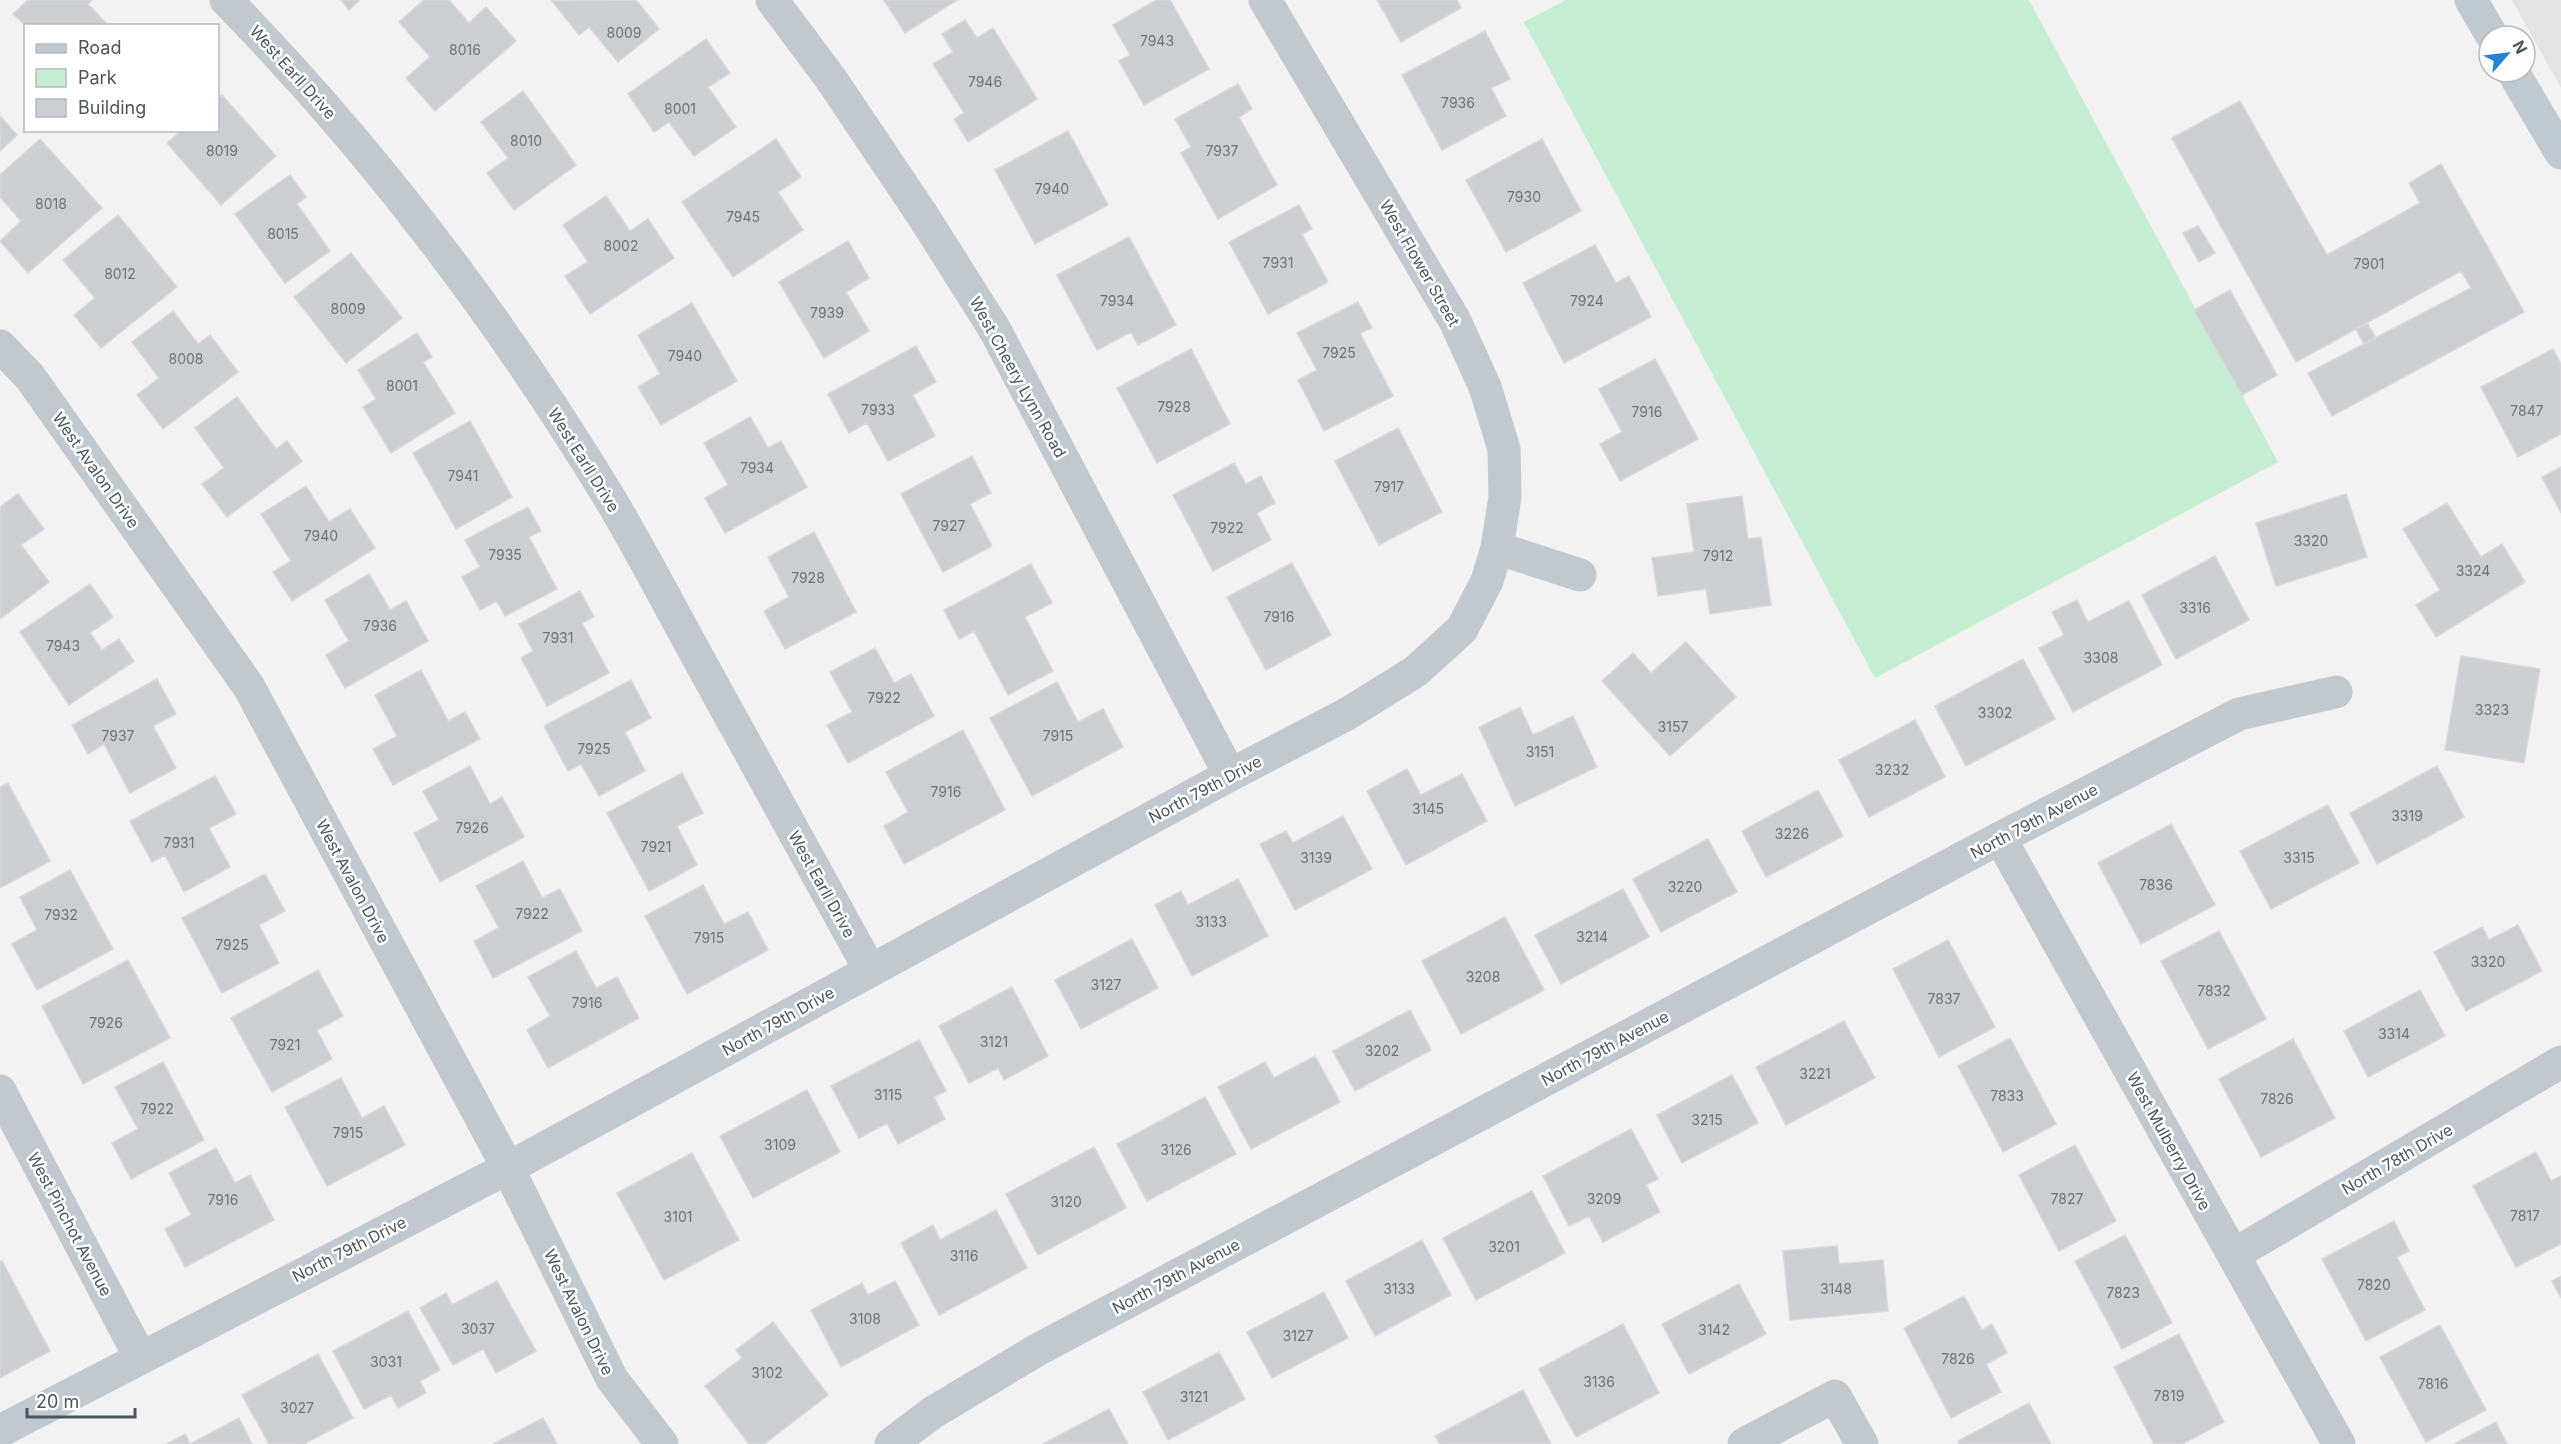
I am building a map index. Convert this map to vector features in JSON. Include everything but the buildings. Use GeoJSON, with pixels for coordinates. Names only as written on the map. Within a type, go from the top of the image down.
{"type":"FeatureCollection","features":[{"type":"Feature","properties":{"kind":"street","name":"West Earll Drive"},"geometry":{"type":"LineString","coordinates":[[226,0],[291,66],[368,157],[441,252],[561,422],[610,499],[870,970]]}},
{"type":"Feature","properties":{"kind":"street","name":"West Cheery Lynn Road"},"geometry":{"type":"LineString","coordinates":[[772,0],[838,89],[923,216],[995,330],[1230,775]]}},
{"type":"Feature","properties":{"kind":"street","name":"West Flower Street"},"geometry":{"type":"LineString","coordinates":[[1266,0],[1455,321],[1485,387],[1504,449],[1505,497],[1497,548]]}},
{"type":"Feature","properties":{"kind":"street"},"geometry":{"type":"LineString","coordinates":[[2471,0],[2485,24]]}},
{"type":"Feature","properties":{"kind":"street"},"geometry":{"type":"LineString","coordinates":[[2520,84],[2561,153]]}},
{"type":"Feature","properties":{"kind":"street","name":"West Avalon Drive"},"geometry":{"type":"LineString","coordinates":[[0,346],[30,377],[249,687],[508,1168],[612,1379],[662,1444]]}},
{"type":"Feature","properties":{"kind":"street","name":"North 79th Drive"},"geometry":{"type":"LineString","coordinates":[[0,1431],[508,1168],[1230,775],[1347,714],[1416,671],[1462,629],[1487,581],[1497,548]]}},
{"type":"Feature","properties":{"kind":"street"},"geometry":{"type":"LineString","coordinates":[[1497,548],[1580,575]]}},
{"type":"Feature","properties":{"kind":"street","name":"North 79th Avenue"},"geometry":{"type":"LineString","coordinates":[[891,1444],[932,1413],[1037,1350],[2000,838],[2239,714],[2336,692]]}},
{"type":"Feature","properties":{"kind":"street","name":"West Mulberry Drive"},"geometry":{"type":"LineString","coordinates":[[2000,838],[2339,1444]]}},
{"type":"Feature","properties":{"kind":"street","name":"North 78th Drive"},"geometry":{"type":"LineString","coordinates":[[2233,1255],[2561,1062]]}},
{"type":"Feature","properties":{"kind":"street","name":"West Pinchot Avenue"},"geometry":{"type":"LineString","coordinates":[[0,1091],[140,1357]]}},
{"type":"Feature","properties":{"kind":"street"},"geometry":{"type":"LineString","coordinates":[[1744,1444],[1835,1396],[1862,1444]]}},
{"type":"Feature","properties":{"kind":"shaded area"},"geometry":{"type":"Polygon","coordinates":[[[2512,0],[2561,0],[2561,88],[2537,45],[2537,24],[2525,24],[2512,0]]]}},
{"type":"Feature","properties":{"kind":"green space"},"geometry":{"type":"Polygon","coordinates":[[[1566,0],[2029,0],[2278,462],[1875,678],[1524,22],[1566,0]]]}}]}
